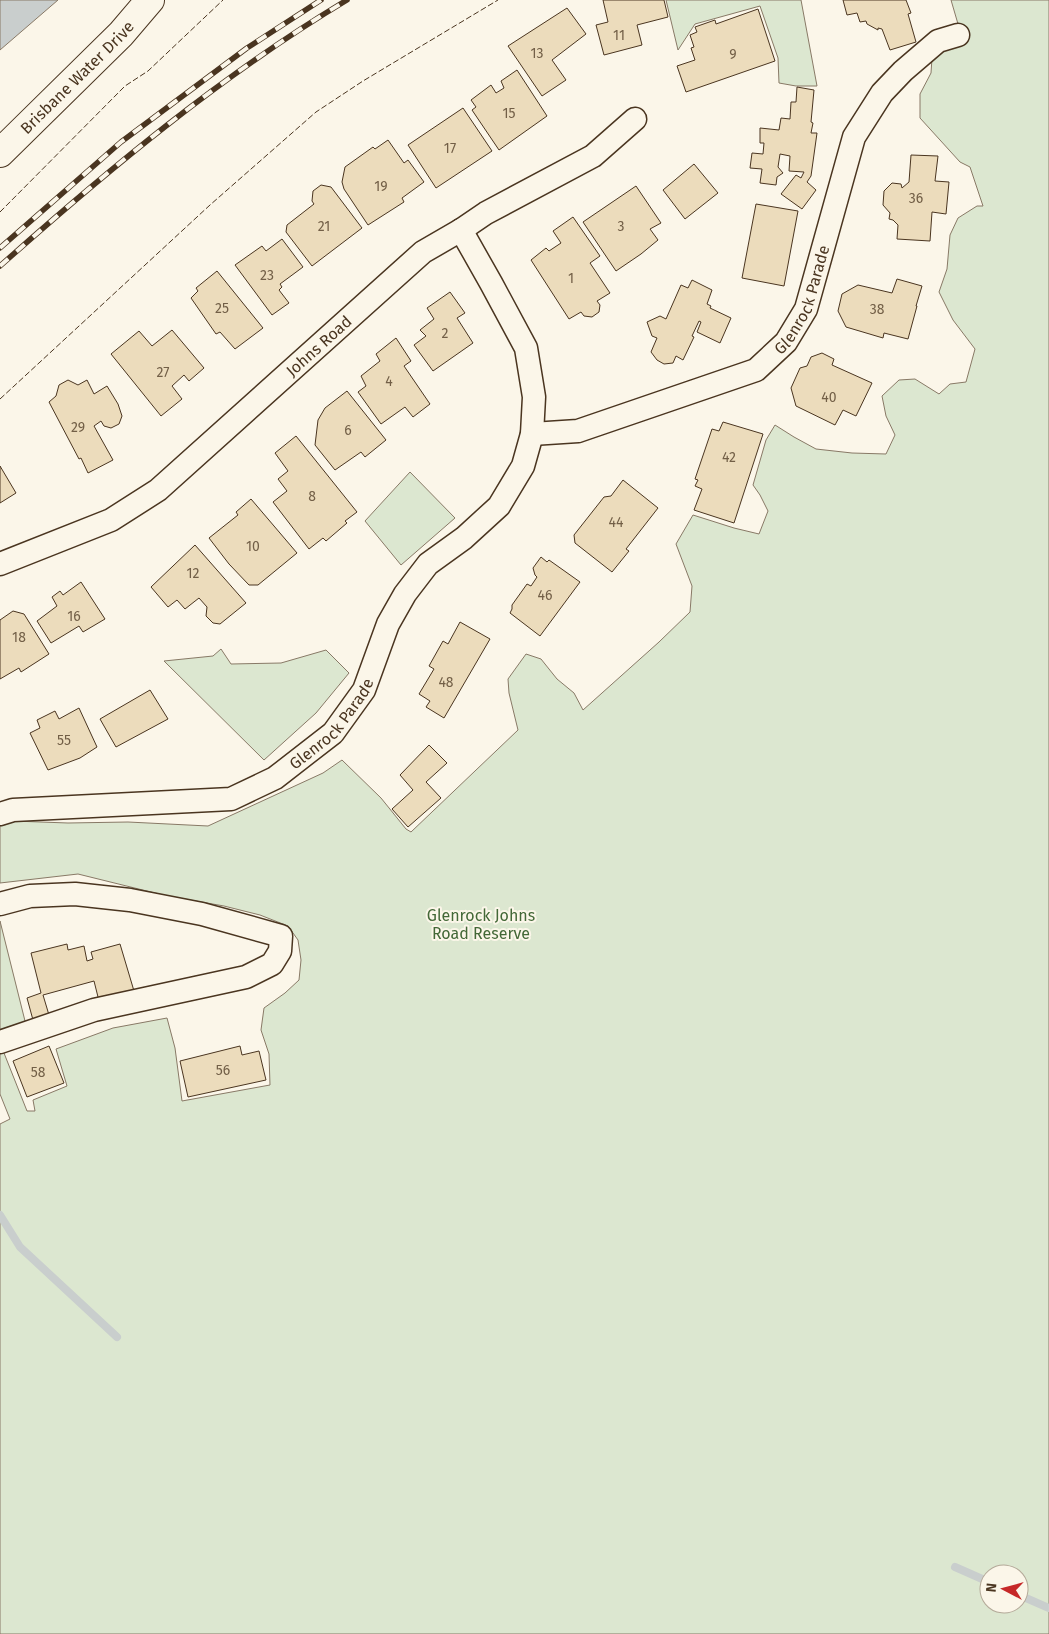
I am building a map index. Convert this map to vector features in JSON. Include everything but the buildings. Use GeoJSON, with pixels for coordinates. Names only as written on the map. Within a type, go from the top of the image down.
{"type":"FeatureCollection","features":[{"type":"Feature","properties":{"kind":"main road","name":"Brisbane Water Drive"},"geometry":{"type":"LineString","coordinates":[[0,153],[120,34],[150,0]]}},
{"type":"Feature","properties":{"kind":"street","name":"Glenrock Parade"},"geometry":{"type":"LineString","coordinates":[[532,434],[578,431],[756,370],[786,342],[806,309],[854,137],[882,94],[903,71],[938,41],[958,35]]}},
{"type":"Feature","properties":{"kind":"street","name":"Johns Road"},"geometry":{"type":"LineString","coordinates":[[0,564],[111,520],[158,490],[423,252],[486,213],[593,156],[636,119]]}},
{"type":"Feature","properties":{"kind":"street","name":"Glenrock Parade"},"geometry":{"type":"LineString","coordinates":[[0,814],[13,810],[230,799],[275,778],[333,733],[364,690],[388,624],[405,594],[428,564],[464,538],[500,506],[523,466],[532,434],[534,397],[526,348],[460,230]]}},
{"type":"Feature","properties":{"kind":"street"},"geometry":{"type":"LineString","coordinates":[[0,904],[30,896],[75,894],[130,900],[202,914],[281,936],[280,951],[272,964],[246,977],[94,1010],[0,1042]]}},
{"type":"Feature","properties":{"kind":"green space"},"geometry":{"type":"Polygon","coordinates":[[[666,0],[801,0],[817,86],[796,86],[779,83],[778,58],[760,6],[695,24],[678,50],[666,0]]]}},
{"type":"Feature","properties":{"kind":"green space","name":"Glenrock Johns Road Reserve"},"geometry":{"type":"Polygon","coordinates":[[[951,0],[1049,0],[1049,1634],[0,1634],[0,1124],[10,1119],[0,1094],[0,1049],[2,1048],[27,1111],[35,1111],[33,1100],[67,1086],[56,1049],[113,1028],[167,1018],[175,1048],[182,1101],[270,1085],[269,1054],[261,1030],[264,1008],[299,980],[301,960],[298,940],[288,926],[260,915],[224,906],[167,896],[78,874],[0,883],[0,824],[13,821],[68,823],[128,822],[208,826],[323,773],[342,760],[381,798],[406,829],[411,832],[518,730],[509,693],[508,679],[526,654],[541,659],[557,679],[574,693],[583,710],[690,612],[692,586],[676,544],[693,515],[759,534],[768,511],[753,485],[766,440],[775,425],[816,449],[886,454],[895,435],[886,416],[882,396],[899,380],[915,379],[939,394],[950,384],[966,382],[975,349],[953,320],[939,292],[947,269],[950,235],[958,218],[977,206],[983,206],[970,167],[960,162],[920,118],[920,94],[931,73],[932,58],[959,43],[958,24],[951,0]]]}},
{"type":"Feature","properties":{"kind":"green space"},"geometry":{"type":"Polygon","coordinates":[[[410,472],[455,518],[401,565],[365,521],[410,472]]]}},
{"type":"Feature","properties":{"kind":"green space"},"geometry":{"type":"Polygon","coordinates":[[[221,649],[231,664],[281,663],[326,650],[349,673],[316,713],[264,760],[164,661],[213,656],[221,649]]]}},
{"type":"Feature","properties":{"kind":"green space"},"geometry":{"type":"Polygon","coordinates":[[[0,921],[26,1025],[0,1034],[0,921]]]}},
{"type":"Feature","properties":{"kind":"shaded area"},"geometry":{"type":"Polygon","coordinates":[[[0,0],[58,0],[0,50],[0,0]]]}},
{"type":"Feature","properties":{"kind":"waterway"},"geometry":{"type":"LineString","coordinates":[[0,1215],[20,1247],[117,1337]]}},
{"type":"Feature","properties":{"kind":"waterway"},"geometry":{"type":"LineString","coordinates":[[955,1567],[979,1578]]}},
{"type":"Feature","properties":{"kind":"waterway"},"geometry":{"type":"LineString","coordinates":[[1029,1599],[1049,1608]]}},
{"type":"Feature","properties":{"kind":"railway"},"geometry":{"type":"LineString","coordinates":[[0,248],[121,142],[247,48],[321,0]]}},
{"type":"Feature","properties":{"kind":"railway"},"geometry":{"type":"LineString","coordinates":[[0,266],[125,159],[211,92],[255,60],[347,0]]}},
{"type":"Feature","properties":{"kind":"fence"},"geometry":{"type":"LineString","coordinates":[[0,212],[125,86],[148,71],[223,0]]}},
{"type":"Feature","properties":{"kind":"fence"},"geometry":{"type":"LineString","coordinates":[[0,399],[210,205],[316,112],[363,81],[498,0]]}}]}
